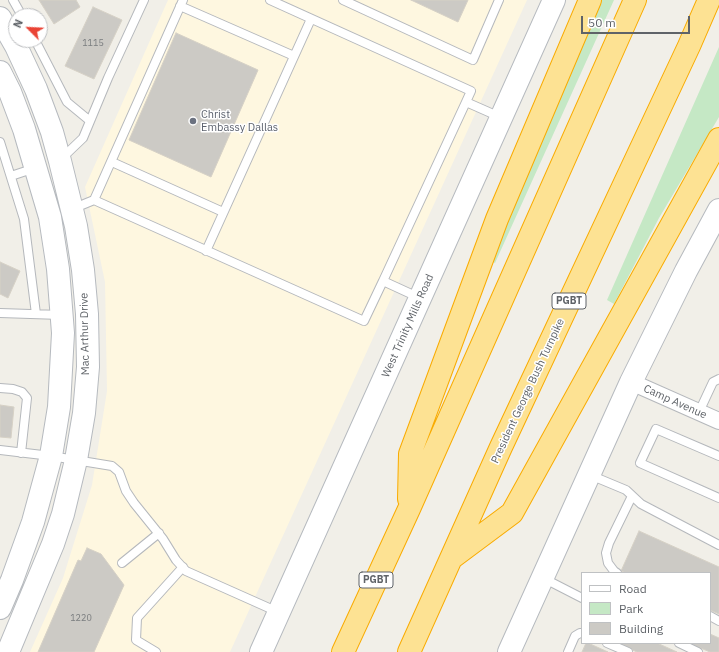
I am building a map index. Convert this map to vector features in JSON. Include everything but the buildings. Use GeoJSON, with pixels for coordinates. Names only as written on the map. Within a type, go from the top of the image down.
{"type":"FeatureCollection","features":[{"type":"Feature","properties":{"kind":"highway"},"geometry":{"type":"LineString","coordinates":[[409,509],[410,454],[497,219],[590,0]]}},
{"type":"Feature","properties":{"kind":"highway","name":"PGBT"},"geometry":{"type":"LineString","coordinates":[[343,652],[409,509],[635,0]]}},
{"type":"Feature","properties":{"kind":"highway","name":"President George Bush Turnpike"},"geometry":{"type":"LineString","coordinates":[[409,652],[501,447],[686,53],[709,0]]}},
{"type":"Feature","properties":{"kind":"highway"},"geometry":{"type":"LineString","coordinates":[[452,558],[512,513],[719,139]]}},
{"type":"Feature","properties":{"kind":"street","name":"West Trinity Mills Road"},"geometry":{"type":"LineString","coordinates":[[261,652],[280,613],[554,0]]}},
{"type":"Feature","properties":{"kind":"street","name":"Mac Arthur Drive"},"geometry":{"type":"LineString","coordinates":[[0,18],[16,46],[36,89],[52,132],[60,161],[72,209],[83,270],[87,314],[88,367],[84,413],[76,460],[63,514],[53,544],[8,652]]}},
{"type":"Feature","properties":{"kind":"street","name":"Mac Arthur Drive"},"geometry":{"type":"LineString","coordinates":[[0,72],[24,129],[50,217],[58,268],[63,333],[59,407],[51,456],[33,522],[0,608]]}},
{"type":"Feature","properties":{"kind":"street"},"geometry":{"type":"LineString","coordinates":[[36,168],[60,161]]}},
{"type":"Feature","properties":{"kind":"street"},"geometry":{"type":"LineString","coordinates":[[512,649],[542,578],[631,382],[686,271],[719,210]]}},
{"type":"Feature","properties":{"kind":"street","name":"Camp Avenue"},"geometry":{"type":"LineString","coordinates":[[631,382],[719,421]]}},
{"type":"Feature","properties":{"kind":"lane"},"geometry":{"type":"LineString","coordinates":[[60,161],[83,138],[108,78],[144,0]]}},
{"type":"Feature","properties":{"kind":"lane"},"geometry":{"type":"LineString","coordinates":[[94,200],[364,321],[471,91],[270,0]]}},
{"type":"Feature","properties":{"kind":"lane"},"geometry":{"type":"LineString","coordinates":[[343,0],[473,60],[499,0]]}},
{"type":"Feature","properties":{"kind":"lane"},"geometry":{"type":"LineString","coordinates":[[72,209],[94,200],[181,3],[294,56]]}},
{"type":"Feature","properties":{"kind":"lane"},"geometry":{"type":"LineString","coordinates":[[206,251],[311,19]]}},
{"type":"Feature","properties":{"kind":"lane"},"geometry":{"type":"LineString","coordinates":[[39,48],[67,102],[90,121]]}},
{"type":"Feature","properties":{"kind":"lane"},"geometry":{"type":"LineString","coordinates":[[466,102],[502,118]]}},
{"type":"Feature","properties":{"kind":"lane"},"geometry":{"type":"LineString","coordinates":[[0,142],[24,219],[36,314]]}},
{"type":"Feature","properties":{"kind":"lane"},"geometry":{"type":"LineString","coordinates":[[112,162],[223,212]]}},
{"type":"Feature","properties":{"kind":"lane"},"geometry":{"type":"LineString","coordinates":[[11,176],[36,168]]}},
{"type":"Feature","properties":{"kind":"lane"},"geometry":{"type":"LineString","coordinates":[[382,281],[420,298]]}},
{"type":"Feature","properties":{"kind":"lane"},"geometry":{"type":"LineString","coordinates":[[0,313],[62,315]]}},
{"type":"Feature","properties":{"kind":"lane"},"geometry":{"type":"LineString","coordinates":[[699,412],[713,382],[719,379]]}},
{"type":"Feature","properties":{"kind":"lane"},"geometry":{"type":"LineString","coordinates":[[0,388],[13,389],[22,392],[27,398],[21,452]]}},
{"type":"Feature","properties":{"kind":"lane"},"geometry":{"type":"LineString","coordinates":[[719,456],[656,429],[640,463],[719,498]]}},
{"type":"Feature","properties":{"kind":"lane"},"geometry":{"type":"LineString","coordinates":[[0,450],[51,456],[112,466],[119,472],[126,491],[131,499],[159,533],[176,560],[186,571],[280,613]]}},
{"type":"Feature","properties":{"kind":"lane"},"geometry":{"type":"LineString","coordinates":[[589,474],[626,490],[641,504],[719,545]]}},
{"type":"Feature","properties":{"kind":"lane"},"geometry":{"type":"LineString","coordinates":[[616,572],[608,563],[606,553],[609,543],[632,496]]}},
{"type":"Feature","properties":{"kind":"lane"},"geometry":{"type":"LineString","coordinates":[[122,563],[159,533]]}},
{"type":"Feature","properties":{"kind":"lane"},"geometry":{"type":"LineString","coordinates":[[156,652],[136,640],[137,618],[183,567]]}},
{"type":"Feature","properties":{"kind":"lane"},"geometry":{"type":"LineString","coordinates":[[542,578],[581,598]]}},
{"type":"Feature","properties":{"kind":"lane"},"geometry":{"type":"LineString","coordinates":[[568,652],[575,636],[581,632]]}},
{"type":"Feature","properties":{"kind":"lane"},"geometry":{"type":"LineString","coordinates":[[610,644],[628,652]]}},
{"type":"Feature","properties":{"kind":"lane"},"geometry":{"type":"LineString","coordinates":[[681,644],[698,652]]}},
{"type":"Feature","properties":{"kind":"shaded area"},"geometry":{"type":"Polygon","coordinates":[[[168,0],[527,0],[230,652],[30,652],[63,578],[92,485],[107,391],[105,282],[85,187],[168,0]]]}},
{"type":"Feature","properties":{"kind":"green space"},"geometry":{"type":"Polygon","coordinates":[[[601,0],[614,0],[495,263],[491,261],[525,174],[580,53],[601,0]]]}},
{"type":"Feature","properties":{"kind":"green space"},"geometry":{"type":"Polygon","coordinates":[[[719,47],[719,117],[659,218],[614,304],[607,300],[719,47]]]}},
{"type":"Feature","properties":{"kind":"place","name":"Christ Embassy Dallas"},"geometry":{"type":"Point","coordinates":[193,121]}}]}
